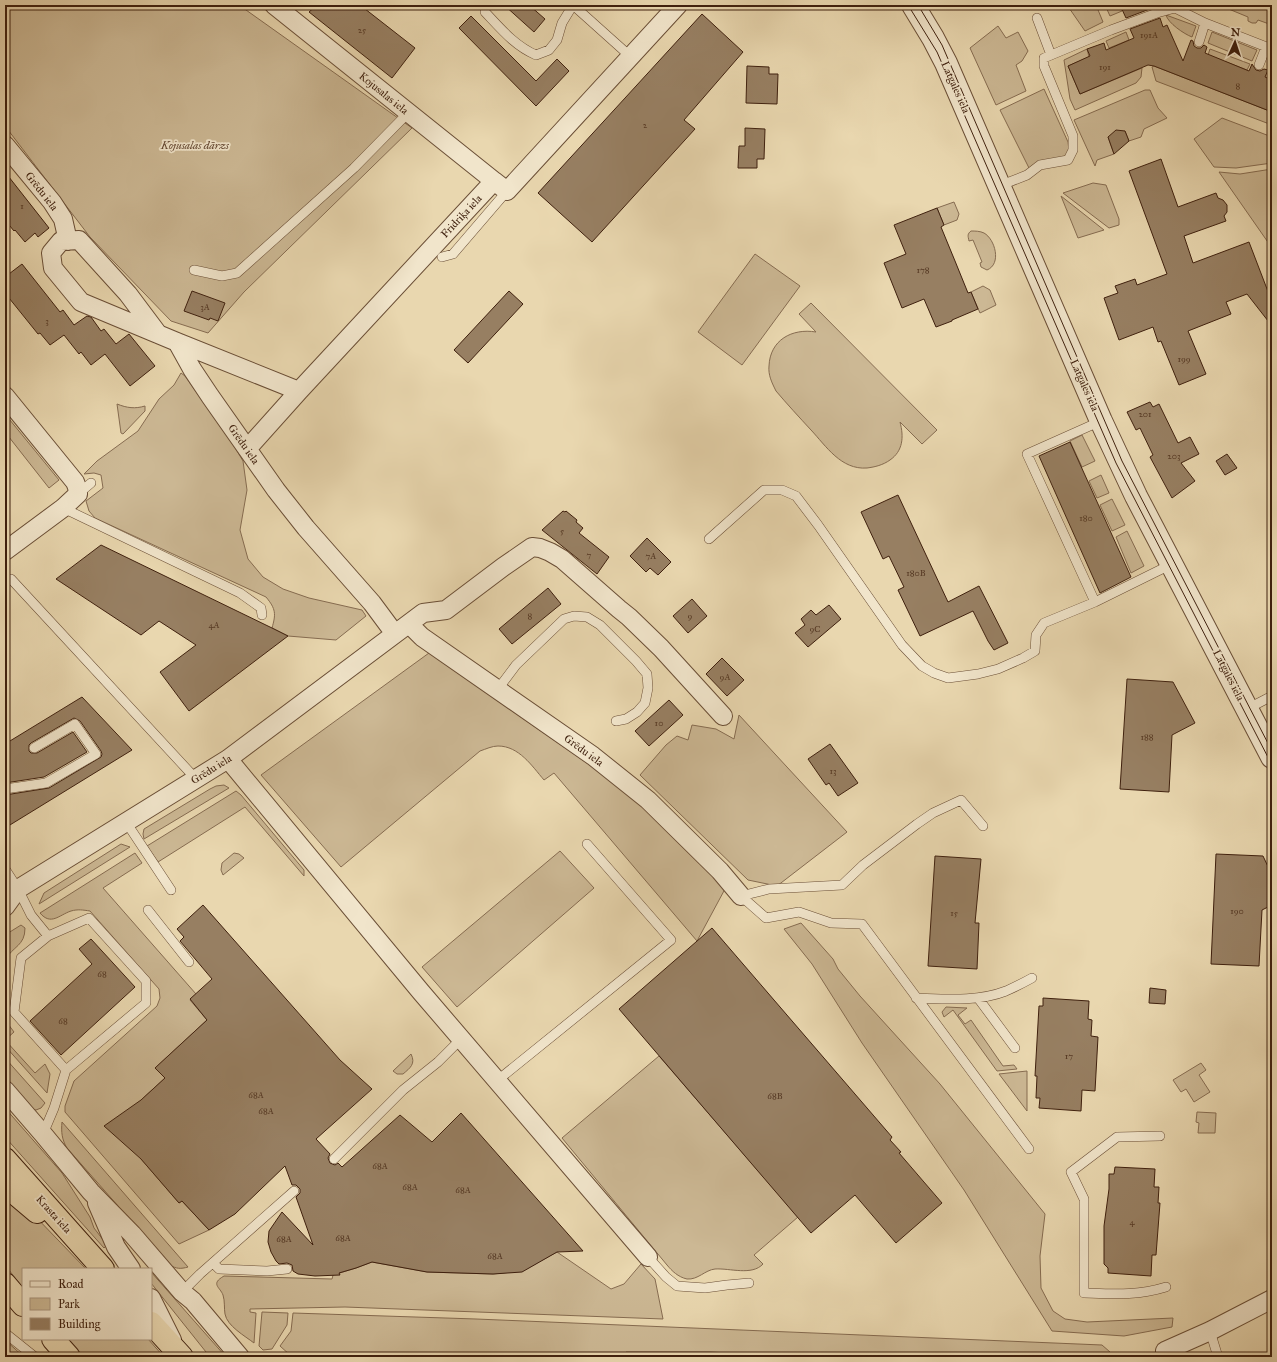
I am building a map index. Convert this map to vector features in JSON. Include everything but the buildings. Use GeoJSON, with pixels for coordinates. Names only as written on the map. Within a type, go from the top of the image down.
{"type":"FeatureCollection","features":[{"type":"Feature","properties":{"kind":"highway","name":"Krasta iela"},"geometry":{"type":"LineString","coordinates":[[5,1159],[102,1268]]}},
{"type":"Feature","properties":{"kind":"highway"},"geometry":{"type":"LineString","coordinates":[[5,1185],[48,1222],[81,1245]]}},
{"type":"Feature","properties":{"kind":"highway"},"geometry":{"type":"LineString","coordinates":[[5,1284],[22,1303]]}},
{"type":"Feature","properties":{"kind":"highway"},"geometry":{"type":"LineString","coordinates":[[152,1324],[181,1356]]}},
{"type":"Feature","properties":{"kind":"highway"},"geometry":{"type":"LineString","coordinates":[[54,1340],[69,1357]]}},
{"type":"Feature","properties":{"kind":"street","name":"Kojusalas iela"},"geometry":{"type":"LineString","coordinates":[[274,5],[501,186]]}},
{"type":"Feature","properties":{"kind":"street","name":"Fridriķa iela"},"geometry":{"type":"LineString","coordinates":[[247,449],[299,390],[631,57],[678,5]]}},
{"type":"Feature","properties":{"kind":"street","name":"Latgales iela"},"geometry":{"type":"LineString","coordinates":[[913,5],[946,62],[1101,421],[1136,496],[1272,757]]}},
{"type":"Feature","properties":{"kind":"street","name":"Grēdu iela"},"geometry":{"type":"LineString","coordinates":[[5,145],[52,202],[63,219],[68,241]]}},
{"type":"Feature","properties":{"kind":"street"},"geometry":{"type":"LineString","coordinates":[[158,334],[128,294],[79,240],[61,241],[51,253],[53,268],[81,302],[177,342],[299,390]]}},
{"type":"Feature","properties":{"kind":"street","name":"Grēdu iela"},"geometry":{"type":"LineString","coordinates":[[177,342],[192,369],[210,396],[276,490],[306,528],[372,603],[395,634]]}},
{"type":"Feature","properties":{"kind":"street"},"geometry":{"type":"LineString","coordinates":[[5,396],[75,482],[77,487],[84,488],[63,508],[5,551]]}},
{"type":"Feature","properties":{"kind":"street","name":"Grēdu iela"},"geometry":{"type":"LineString","coordinates":[[5,906],[11,890],[126,822],[228,759],[423,613],[446,610],[518,556],[532,548],[540,548],[562,559],[629,617],[661,648],[723,716]]}},
{"type":"Feature","properties":{"kind":"street","name":"Grēdu iela"},"geometry":{"type":"LineString","coordinates":[[410,624],[422,637],[594,756],[648,800],[720,871],[741,896]]}},
{"type":"Feature","properties":{"kind":"street"},"geometry":{"type":"LineString","coordinates":[[228,759],[461,1039],[498,1080],[648,1257]]}},
{"type":"Feature","properties":{"kind":"street"},"geometry":{"type":"LineString","coordinates":[[5,1090],[92,1192],[132,1234],[182,1292],[194,1301],[240,1357]]}},
{"type":"Feature","properties":{"kind":"street"},"geometry":{"type":"LineString","coordinates":[[92,1192],[116,1247],[130,1268]]}},
{"type":"Feature","properties":{"kind":"street"},"geometry":{"type":"LineString","coordinates":[[1161,1354],[1272,1299]]}},
{"type":"Feature","properties":{"kind":"street"},"geometry":{"type":"LineString","coordinates":[[152,1300],[181,1356]]}},
{"type":"Feature","properties":{"kind":"lane"},"geometry":{"type":"LineString","coordinates":[[485,12],[511,39],[525,50],[536,55],[549,50],[557,40],[562,23],[573,5],[631,57]]}},
{"type":"Feature","properties":{"kind":"lane"},"geometry":{"type":"LineString","coordinates":[[999,186],[1026,175],[1040,165],[1068,160],[1073,150],[1073,136],[1044,66],[1044,58],[1174,6],[1205,23],[1269,48],[1259,65]]}},
{"type":"Feature","properties":{"kind":"lane"},"geometry":{"type":"LineString","coordinates":[[1037,18],[1051,55]]}},
{"type":"Feature","properties":{"kind":"lane"},"geometry":{"type":"LineString","coordinates":[[1199,42],[1205,23]]}},
{"type":"Feature","properties":{"kind":"lane"},"geometry":{"type":"LineString","coordinates":[[194,270],[222,276],[238,273],[354,168],[408,113]]}},
{"type":"Feature","properties":{"kind":"lane"},"geometry":{"type":"LineString","coordinates":[[442,257],[452,254],[501,186]]}},
{"type":"Feature","properties":{"kind":"lane"},"geometry":{"type":"LineString","coordinates":[[1095,602],[1027,454],[1101,421]]}},
{"type":"Feature","properties":{"kind":"lane"},"geometry":{"type":"LineString","coordinates":[[709,540],[764,490],[782,490],[796,496],[902,645],[922,666],[934,673],[948,678],[978,674],[998,669],[1023,658],[1034,651],[1036,635],[1044,623],[1095,602],[1172,564]]}},
{"type":"Feature","properties":{"kind":"lane"},"geometry":{"type":"LineString","coordinates":[[63,508],[240,593],[261,608],[262,615]]}},
{"type":"Feature","properties":{"kind":"lane"},"geometry":{"type":"LineString","coordinates":[[11,579],[196,779]]}},
{"type":"Feature","properties":{"kind":"lane"},"geometry":{"type":"LineString","coordinates":[[498,689],[516,664],[564,619],[574,616],[587,617],[600,625],[647,674],[648,688],[645,703],[638,712],[626,719],[616,721]]}},
{"type":"Feature","properties":{"kind":"lane"},"geometry":{"type":"LineString","coordinates":[[1247,710],[1272,696]]}},
{"type":"Feature","properties":{"kind":"lane"},"geometry":{"type":"LineString","coordinates":[[5,790],[46,784],[96,754],[76,724],[34,748]]}},
{"type":"Feature","properties":{"kind":"lane"},"geometry":{"type":"LineString","coordinates":[[741,896],[769,889],[842,885],[863,865],[922,820],[932,813],[961,800],[982,826]]}},
{"type":"Feature","properties":{"kind":"lane"},"geometry":{"type":"LineString","coordinates":[[126,822],[171,890]]}},
{"type":"Feature","properties":{"kind":"lane"},"geometry":{"type":"LineString","coordinates":[[498,1080],[670,940],[587,844]]}},
{"type":"Feature","properties":{"kind":"lane"},"geometry":{"type":"LineString","coordinates":[[5,869],[11,890],[48,936]]}},
{"type":"Feature","properties":{"kind":"lane"},"geometry":{"type":"LineString","coordinates":[[741,896],[766,918],[799,912],[831,923],[862,924],[1029,1149]]}},
{"type":"Feature","properties":{"kind":"lane"},"geometry":{"type":"LineString","coordinates":[[148,910],[189,962]]}},
{"type":"Feature","properties":{"kind":"lane"},"geometry":{"type":"LineString","coordinates":[[43,1134],[54,1108],[66,1070],[146,1003],[146,981],[89,918],[48,936],[21,958],[14,1012],[66,1070]]}},
{"type":"Feature","properties":{"kind":"lane"},"geometry":{"type":"LineString","coordinates":[[916,998],[978,998],[1005,991],[1032,978]]}},
{"type":"Feature","properties":{"kind":"lane"},"geometry":{"type":"LineString","coordinates":[[978,998],[1015,1048]]}},
{"type":"Feature","properties":{"kind":"lane"},"geometry":{"type":"LineString","coordinates":[[334,1159],[404,1090],[438,1062],[461,1039]]}},
{"type":"Feature","properties":{"kind":"lane"},"geometry":{"type":"LineString","coordinates":[[1160,1136],[1117,1137],[1071,1172],[1084,1199],[1084,1293],[1132,1294],[1149,1292],[1166,1287]]}},
{"type":"Feature","properties":{"kind":"lane"},"geometry":{"type":"LineString","coordinates":[[182,1292],[294,1191]]}},
{"type":"Feature","properties":{"kind":"lane"},"geometry":{"type":"LineString","coordinates":[[648,1257],[666,1277],[677,1286],[705,1288],[727,1284],[749,1283]]}},
{"type":"Feature","properties":{"kind":"lane"},"geometry":{"type":"LineString","coordinates":[[213,1263],[219,1269],[267,1271],[287,1268]]}},
{"type":"Feature","properties":{"kind":"lane"},"geometry":{"type":"LineString","coordinates":[[1210,1331],[1218,1357]]}},
{"type":"Feature","properties":{"kind":"lane"},"geometry":{"type":"LineString","coordinates":[[5,1333],[35,1357]]}},
{"type":"Feature","properties":{"kind":"green space","name":"Kojusalas dārzs"},"geometry":{"type":"Polygon","coordinates":[[[5,5],[239,5],[412,128],[244,292],[208,333],[171,321],[90,237],[5,126],[5,5]]]}},
{"type":"Feature","properties":{"kind":"green space"},"geometry":{"type":"Polygon","coordinates":[[[1067,5],[1096,5],[1103,22],[1085,31],[1067,5]]]}},
{"type":"Feature","properties":{"kind":"green space"},"geometry":{"type":"Polygon","coordinates":[[[1105,5],[1119,5],[1122,11],[1110,16],[1105,5]]]}},
{"type":"Feature","properties":{"kind":"green space"},"geometry":{"type":"Polygon","coordinates":[[[1219,5],[1265,5],[1272,7],[1272,25],[1258,20],[1256,23],[1252,23],[1248,21],[1248,17],[1219,5]]]}},
{"type":"Feature","properties":{"kind":"green space"},"geometry":{"type":"Polygon","coordinates":[[[1166,15],[1196,26],[1192,37],[1177,28],[1166,15]]]}},
{"type":"Feature","properties":{"kind":"green space"},"geometry":{"type":"Polygon","coordinates":[[[998,26],[1006,38],[1018,32],[1028,51],[1022,61],[1016,65],[1026,91],[996,105],[970,48],[998,26]]]}},
{"type":"Feature","properties":{"kind":"green space"},"geometry":{"type":"Polygon","coordinates":[[[1126,32],[1129,40],[1109,48],[1106,41],[1126,32]]]}},
{"type":"Feature","properties":{"kind":"green space"},"geometry":{"type":"Polygon","coordinates":[[[1212,32],[1257,50],[1252,61],[1208,43],[1212,32]]]}},
{"type":"Feature","properties":{"kind":"green space"},"geometry":{"type":"Polygon","coordinates":[[[1087,49],[1089,57],[1068,66],[1080,94],[1142,68],[1141,77],[1136,83],[1075,110],[1070,99],[1064,60],[1087,49]]]}},
{"type":"Feature","properties":{"kind":"green space"},"geometry":{"type":"Polygon","coordinates":[[[1210,49],[1250,64],[1247,70],[1208,55],[1210,49]]]}},
{"type":"Feature","properties":{"kind":"green space"},"geometry":{"type":"Polygon","coordinates":[[[1154,66],[1272,112],[1272,125],[1156,81],[1152,67],[1154,66]]]}},
{"type":"Feature","properties":{"kind":"green space"},"geometry":{"type":"Polygon","coordinates":[[[1044,89],[1068,142],[1069,151],[1066,158],[1030,170],[1000,110],[1044,89]]]}},
{"type":"Feature","properties":{"kind":"green space"},"geometry":{"type":"Polygon","coordinates":[[[1145,90],[1150,90],[1158,108],[1167,118],[1144,129],[1141,137],[1129,141],[1125,131],[1108,137],[1114,154],[1097,160],[1095,166],[1074,120],[1145,90]]]}},
{"type":"Feature","properties":{"kind":"green space"},"geometry":{"type":"Polygon","coordinates":[[[1222,118],[1272,137],[1272,163],[1236,168],[1214,167],[1194,139],[1222,118]]]}},
{"type":"Feature","properties":{"kind":"green space"},"geometry":{"type":"Polygon","coordinates":[[[1272,169],[1272,248],[1219,172],[1240,174],[1272,169]]]}},
{"type":"Feature","properties":{"kind":"green space"},"geometry":{"type":"Polygon","coordinates":[[[1093,183],[1106,185],[1119,219],[1119,225],[1109,228],[1063,193],[1093,183]]]}},
{"type":"Feature","properties":{"kind":"green space"},"geometry":{"type":"Polygon","coordinates":[[[1061,196],[1104,230],[1078,238],[1061,196]]]}},
{"type":"Feature","properties":{"kind":"green space"},"geometry":{"type":"Polygon","coordinates":[[[954,202],[959,214],[957,220],[944,225],[937,208],[954,202]]]}},
{"type":"Feature","properties":{"kind":"green space"},"geometry":{"type":"Polygon","coordinates":[[[971,231],[979,231],[984,233],[988,236],[994,246],[996,257],[992,267],[987,270],[981,267],[980,263],[982,262],[973,240],[969,241],[968,235],[971,231]]]}},
{"type":"Feature","properties":{"kind":"green space"},"geometry":{"type":"Polygon","coordinates":[[[755,254],[800,286],[742,365],[698,332],[755,254]]]}},
{"type":"Feature","properties":{"kind":"green space"},"geometry":{"type":"Polygon","coordinates":[[[983,286],[990,290],[996,305],[980,313],[971,292],[983,286]]]}},
{"type":"Feature","properties":{"kind":"green space"},"geometry":{"type":"Polygon","coordinates":[[[811,303],[937,430],[922,444],[900,422],[902,438],[900,448],[890,460],[879,466],[867,468],[858,468],[849,465],[828,450],[776,391],[769,373],[770,357],[773,349],[784,338],[791,334],[807,331],[816,332],[799,314],[811,303]]]}},
{"type":"Feature","properties":{"kind":"green space"},"geometry":{"type":"Polygon","coordinates":[[[181,373],[185,376],[243,461],[247,490],[240,530],[248,559],[263,577],[283,589],[309,598],[362,610],[366,616],[336,640],[288,636],[272,628],[274,612],[272,605],[266,597],[95,518],[89,511],[86,501],[103,488],[101,475],[94,473],[84,474],[97,461],[138,431],[159,399],[174,385],[181,373]]]}},
{"type":"Feature","properties":{"kind":"green space"},"geometry":{"type":"Polygon","coordinates":[[[117,404],[131,408],[145,406],[145,411],[123,434],[121,433],[117,404]]]}},
{"type":"Feature","properties":{"kind":"green space"},"geometry":{"type":"Polygon","coordinates":[[[5,414],[59,480],[49,488],[5,432],[5,414]]]}},
{"type":"Feature","properties":{"kind":"green space"},"geometry":{"type":"Polygon","coordinates":[[[1082,435],[1095,461],[1082,467],[1070,441],[1082,435]]]}},
{"type":"Feature","properties":{"kind":"green space"},"geometry":{"type":"Polygon","coordinates":[[[1101,475],[1109,493],[1097,498],[1089,481],[1101,475]]]}},
{"type":"Feature","properties":{"kind":"green space"},"geometry":{"type":"Polygon","coordinates":[[[1112,499],[1125,525],[1112,531],[1100,505],[1112,499]]]}},
{"type":"Feature","properties":{"kind":"green space"},"geometry":{"type":"Polygon","coordinates":[[[1127,531],[1144,566],[1131,573],[1116,537],[1127,531]]]}},
{"type":"Feature","properties":{"kind":"green space"},"geometry":{"type":"Polygon","coordinates":[[[429,653],[637,798],[725,889],[697,941],[554,773],[544,780],[530,763],[519,753],[506,747],[496,746],[480,751],[341,867],[261,775],[429,653]]]}},
{"type":"Feature","properties":{"kind":"green space"},"geometry":{"type":"Polygon","coordinates":[[[739,715],[847,832],[777,886],[748,880],[640,775],[666,745],[677,736],[688,740],[692,725],[716,729],[734,739],[739,715]]]}},
{"type":"Feature","properties":{"kind":"green space"},"geometry":{"type":"Polygon","coordinates":[[[224,785],[229,788],[144,839],[144,829],[210,789],[216,786],[224,785]]]}},
{"type":"Feature","properties":{"kind":"green space"},"geometry":{"type":"Polygon","coordinates":[[[236,791],[304,870],[304,876],[245,807],[158,862],[147,846],[236,791]]]}},
{"type":"Feature","properties":{"kind":"green space"},"geometry":{"type":"Polygon","coordinates":[[[121,844],[130,847],[39,904],[44,893],[121,844]]]}},
{"type":"Feature","properties":{"kind":"green space"},"geometry":{"type":"Polygon","coordinates":[[[560,851],[594,888],[457,1007],[422,967],[560,851]]]}},
{"type":"Feature","properties":{"kind":"green space"},"geometry":{"type":"Polygon","coordinates":[[[135,853],[142,863],[103,888],[196,994],[190,1000],[207,1020],[155,1068],[165,1078],[141,1100],[141,1159],[179,1203],[182,1201],[209,1230],[179,1244],[65,1112],[65,1106],[74,1081],[157,1006],[160,998],[159,989],[90,911],[74,910],[51,919],[44,917],[40,913],[135,853]]]}},
{"type":"Feature","properties":{"kind":"green space"},"geometry":{"type":"Polygon","coordinates":[[[234,853],[239,854],[244,858],[223,875],[221,870],[222,863],[234,853]]]}},
{"type":"Feature","properties":{"kind":"green space"},"geometry":{"type":"Polygon","coordinates":[[[801,923],[833,959],[838,969],[860,996],[940,1084],[1045,1214],[1040,1256],[1041,1288],[1053,1311],[1065,1319],[1087,1322],[1173,1318],[1172,1327],[1124,1336],[1052,1331],[964,1190],[862,1043],[812,964],[784,929],[801,923]]]}},
{"type":"Feature","properties":{"kind":"green space"},"geometry":{"type":"Polygon","coordinates":[[[21,925],[25,928],[23,939],[5,960],[5,935],[21,925]]]}},
{"type":"Feature","properties":{"kind":"green space"},"geometry":{"type":"Polygon","coordinates":[[[946,1007],[967,1008],[958,1015],[965,1024],[971,1020],[1003,1066],[1014,1065],[1017,1069],[997,1071],[953,1010],[944,1017],[942,1012],[946,1007]]]}},
{"type":"Feature","properties":{"kind":"green space"},"geometry":{"type":"Polygon","coordinates":[[[5,1020],[14,1032],[5,1040],[5,1020]]]}},
{"type":"Feature","properties":{"kind":"green space"},"geometry":{"type":"Polygon","coordinates":[[[5,1040],[35,1073],[45,1064],[50,1074],[47,1093],[5,1046],[5,1040]]]}},
{"type":"Feature","properties":{"kind":"green space"},"geometry":{"type":"Polygon","coordinates":[[[411,1054],[413,1063],[408,1070],[403,1074],[397,1074],[393,1071],[411,1054]]]}},
{"type":"Feature","properties":{"kind":"green space"},"geometry":{"type":"Polygon","coordinates":[[[659,1056],[798,1217],[754,1255],[763,1264],[758,1268],[747,1271],[715,1269],[691,1279],[684,1278],[673,1272],[562,1138],[659,1056]]]}},
{"type":"Feature","properties":{"kind":"green space"},"geometry":{"type":"Polygon","coordinates":[[[5,1058],[45,1103],[41,1108],[36,1110],[31,1109],[5,1079],[5,1058]]]}},
{"type":"Feature","properties":{"kind":"green space"},"geometry":{"type":"Polygon","coordinates":[[[1201,1063],[1206,1070],[1199,1075],[1210,1092],[1194,1102],[1186,1089],[1181,1092],[1173,1080],[1201,1063]]]}},
{"type":"Feature","properties":{"kind":"green space"},"geometry":{"type":"Polygon","coordinates":[[[1027,1071],[1027,1111],[999,1074],[1027,1071]]]}},
{"type":"Feature","properties":{"kind":"green space"},"geometry":{"type":"Polygon","coordinates":[[[5,1108],[62,1173],[90,1217],[94,1228],[107,1245],[104,1248],[5,1137],[5,1108]]]}},
{"type":"Feature","properties":{"kind":"green space"},"geometry":{"type":"Polygon","coordinates":[[[1197,1112],[1216,1113],[1215,1133],[1198,1133],[1199,1123],[1196,1122],[1197,1112]]]}},
{"type":"Feature","properties":{"kind":"green space"},"geometry":{"type":"Polygon","coordinates":[[[62,1122],[188,1267],[179,1268],[170,1265],[67,1148],[62,1136],[62,1122]]]}},
{"type":"Feature","properties":{"kind":"green space"},"geometry":{"type":"Polygon","coordinates":[[[5,1185],[85,1268],[22,1268],[22,1287],[5,1265],[5,1185]]]}},
{"type":"Feature","properties":{"kind":"green space"},"geometry":{"type":"Polygon","coordinates":[[[557,1252],[611,1289],[624,1284],[641,1264],[655,1279],[663,1319],[345,1307],[250,1309],[250,1312],[256,1313],[254,1343],[229,1323],[225,1314],[223,1295],[217,1286],[218,1281],[224,1276],[332,1279],[333,1275],[372,1262],[427,1272],[493,1274],[522,1271],[557,1252]]]}},
{"type":"Feature","properties":{"kind":"green space"},"geometry":{"type":"Polygon","coordinates":[[[152,1273],[226,1357],[210,1357],[152,1284],[152,1273]]]}},
{"type":"Feature","properties":{"kind":"green space"},"geometry":{"type":"Polygon","coordinates":[[[262,1312],[288,1313],[287,1325],[272,1349],[263,1350],[259,1346],[262,1312]]]}},
{"type":"Feature","properties":{"kind":"green space"},"geometry":{"type":"Polygon","coordinates":[[[293,1313],[476,1319],[1102,1345],[1110,1352],[1110,1357],[802,1357],[710,1352],[626,1352],[626,1357],[420,1357],[413,1354],[382,1357],[305,1357],[290,1355],[280,1346],[291,1331],[293,1313]]]}},
{"type":"Feature","properties":{"kind":"green space"},"geometry":{"type":"Polygon","coordinates":[[[5,1340],[24,1357],[5,1357],[5,1340]]]}},
{"type":"Feature","properties":{"kind":"green space"},"geometry":{"type":"Polygon","coordinates":[[[67,1340],[149,1340],[164,1357],[82,1357],[67,1340]]]}},
{"type":"Feature","properties":{"kind":"tram line"},"geometry":{"type":"LineString","coordinates":[[908,5],[937,52],[1116,463],[1272,765]]}},
{"type":"Feature","properties":{"kind":"tram line"},"geometry":{"type":"LineString","coordinates":[[918,5],[942,45],[1122,461],[1272,751]]}}]}
